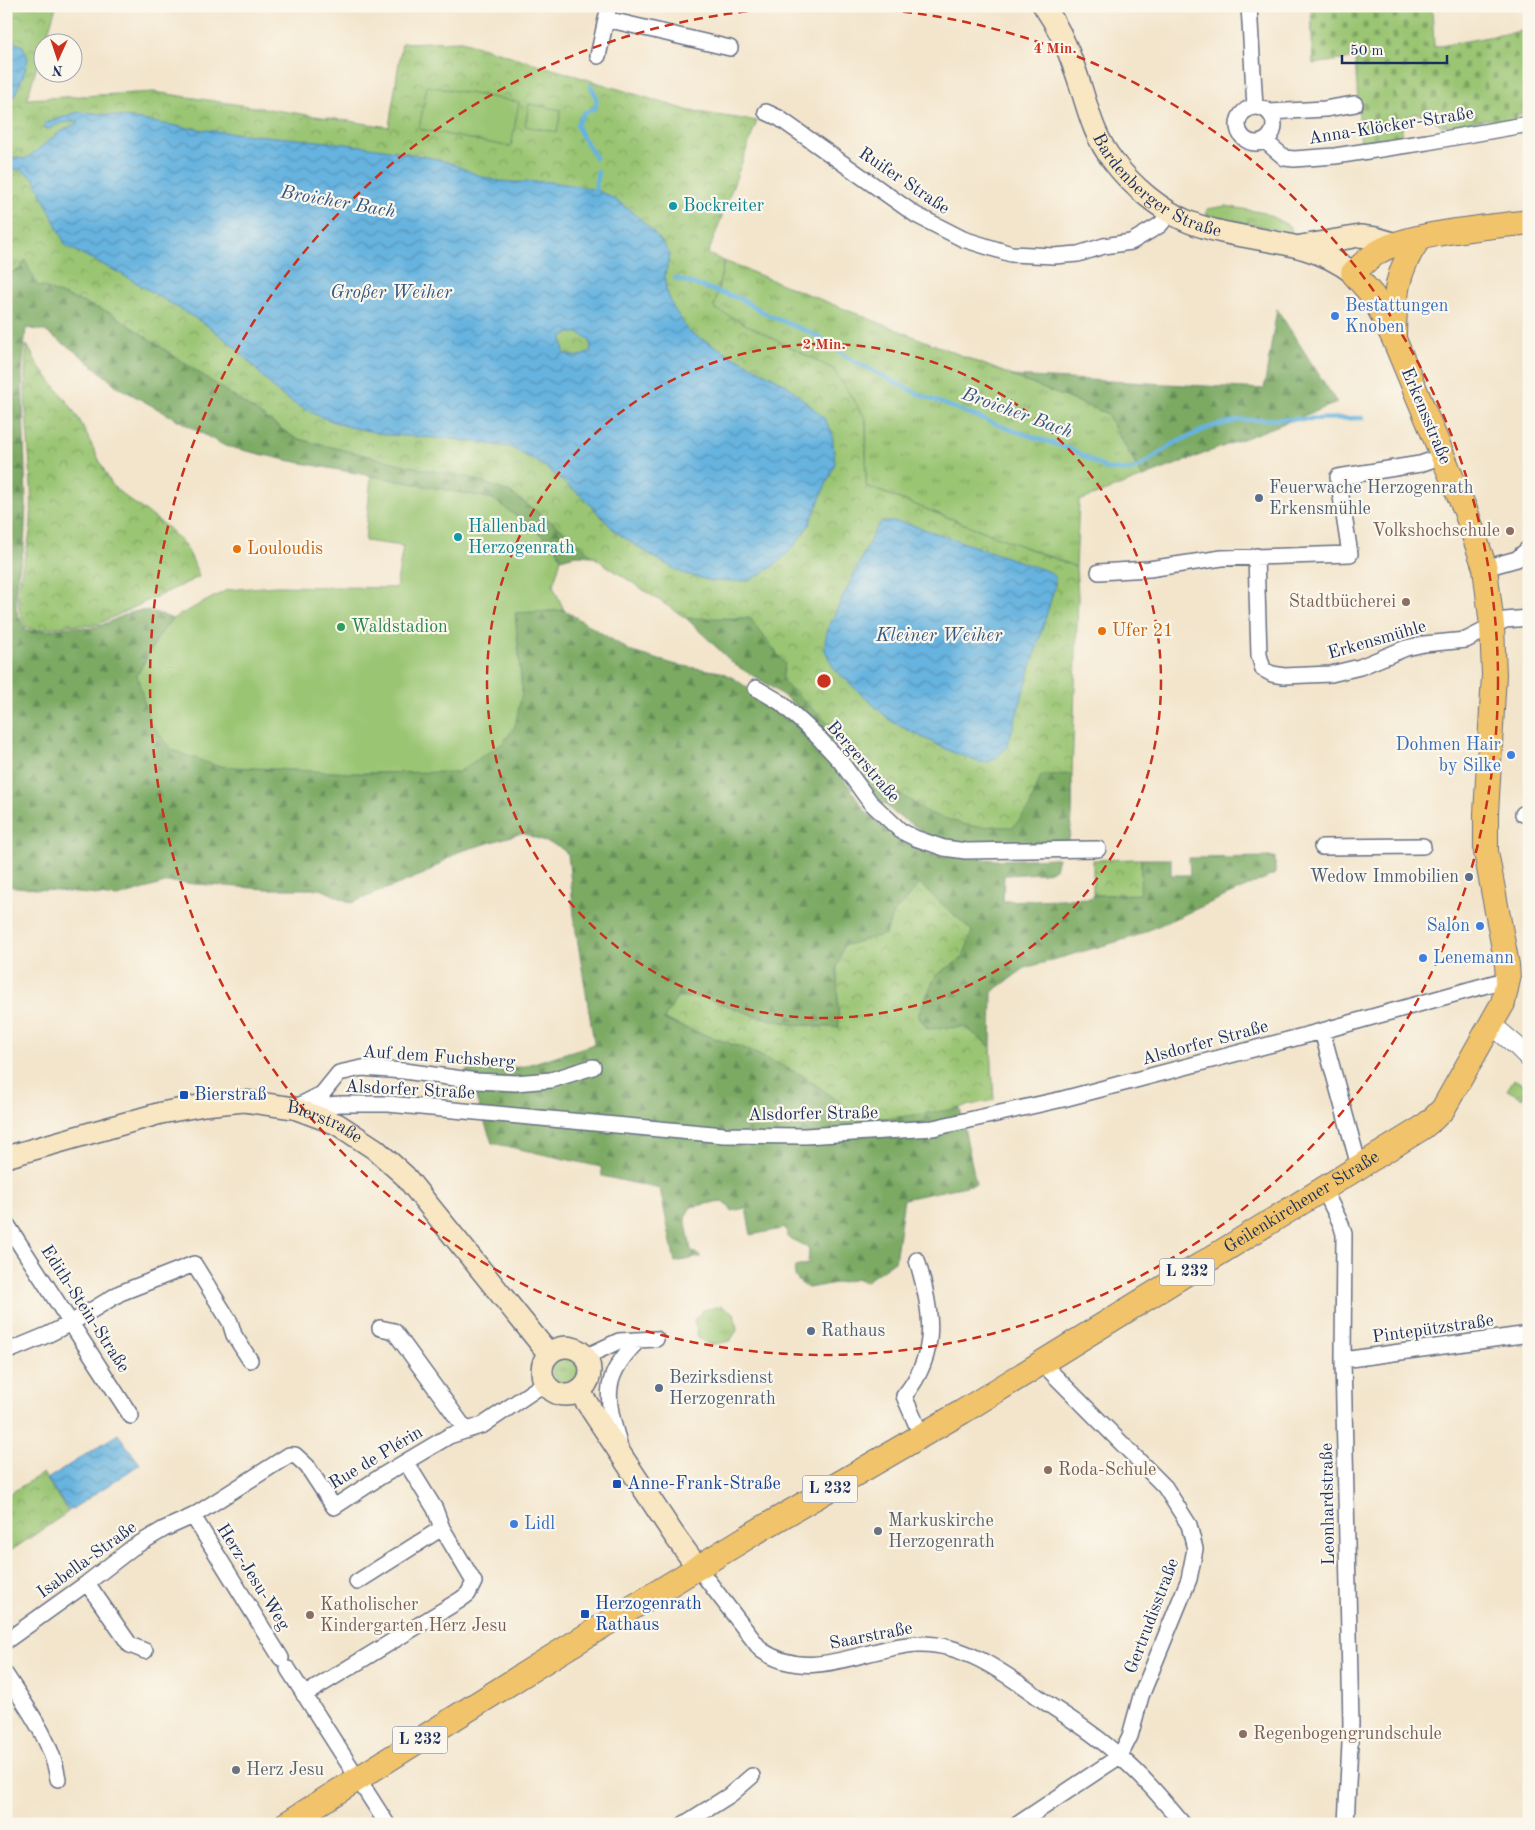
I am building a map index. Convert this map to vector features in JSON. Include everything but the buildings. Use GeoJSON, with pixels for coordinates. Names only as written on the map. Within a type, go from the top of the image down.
{"type":"FeatureCollection","features":[{"type":"Feature","properties":{"kind":"main road","name":"Bardenberger Straße"},"geometry":{"type":"LineString","coordinates":[[1045,7],[1065,43],[1075,68],[1091,122],[1113,161],[1132,182],[1170,212],[1190,222],[1219,230],[1298,246],[1331,258],[1353,273]]}},
{"type":"Feature","properties":{"kind":"main road"},"geometry":{"type":"LineString","coordinates":[[1353,273],[1377,252],[1407,241],[1529,222]]}},
{"type":"Feature","properties":{"kind":"main road"},"geometry":{"type":"LineString","coordinates":[[1298,246],[1360,236],[1407,241]]}},
{"type":"Feature","properties":{"kind":"main road"},"geometry":{"type":"LineString","coordinates":[[1394,339],[1395,300],[1398,280],[1405,260],[1407,241]]}},
{"type":"Feature","properties":{"kind":"main road","name":"Erkensstraße"},"geometry":{"type":"LineString","coordinates":[[1353,273],[1373,296],[1394,339],[1466,512],[1485,568],[1492,626]]}},
{"type":"Feature","properties":{"kind":"main road","name":"L 232"},"geometry":{"type":"LineString","coordinates":[[1492,626],[1494,676],[1486,814],[1486,852],[1508,979],[1503,1003],[1492,1026]]}},
{"type":"Feature","properties":{"kind":"main road","name":"Geilenkirchener Straße"},"geometry":{"type":"LineString","coordinates":[[286,1824],[698,1568],[1042,1363],[1434,1119],[1443,1109],[1492,1026]]}},
{"type":"Feature","properties":{"kind":"main road","name":"Bierstraße"},"geometry":{"type":"LineString","coordinates":[[6,1157],[161,1113],[204,1105],[244,1101],[294,1108],[337,1124],[375,1149],[405,1176],[549,1354]]}},
{"type":"Feature","properties":{"kind":"main road"},"geometry":{"type":"LineString","coordinates":[[572,1348],[586,1358],[590,1372],[588,1380],[579,1391],[563,1395],[556,1393],[545,1383],[542,1375],[544,1360],[556,1349],[572,1348]]}},
{"type":"Feature","properties":{"kind":"main road"},"geometry":{"type":"LineString","coordinates":[[579,1391],[674,1535],[698,1568]]}},
{"type":"Feature","properties":{"kind":"street"},"geometry":{"type":"LineString","coordinates":[[1249,6],[1262,110],[1273,119],[1274,125],[1271,136],[1265,141]]}},
{"type":"Feature","properties":{"kind":"street"},"geometry":{"type":"LineString","coordinates":[[598,56],[608,13],[730,48]]}},
{"type":"Feature","properties":{"kind":"street","name":"Anna-Klöcker-Straße"},"geometry":{"type":"LineString","coordinates":[[1355,104],[1325,109],[1262,110],[1249,108],[1240,117],[1239,132],[1244,139],[1250,142],[1259,143],[1265,141],[1285,158],[1294,159],[1335,156],[1529,124]]}},
{"type":"Feature","properties":{"kind":"street","name":"Ruifer Straße"},"geometry":{"type":"LineString","coordinates":[[766,112],[779,118],[916,215],[963,239],[1011,254],[1054,256],[1078,254],[1104,246],[1131,242],[1160,225],[1170,212]]}},
{"type":"Feature","properties":{"kind":"street"},"geometry":{"type":"LineString","coordinates":[[1099,572],[1149,569],[1222,558],[1350,554],[1338,477],[1420,464],[1443,456]]}},
{"type":"Feature","properties":{"kind":"street"},"geometry":{"type":"LineString","coordinates":[[1485,568],[1517,559],[1529,548]]}},
{"type":"Feature","properties":{"kind":"street","name":"Erkensmühle"},"geometry":{"type":"LineString","coordinates":[[1256,556],[1259,655],[1263,669],[1272,674],[1284,676],[1331,674],[1360,667],[1406,648],[1424,644],[1466,640],[1505,620],[1529,618]]}},
{"type":"Feature","properties":{"kind":"street","name":"Bergerstraße"},"geometry":{"type":"LineString","coordinates":[[756,688],[780,702],[816,735],[840,762],[870,802],[901,831],[915,838],[944,848],[966,851],[1098,849]]}},
{"type":"Feature","properties":{"kind":"street"},"geometry":{"type":"LineString","coordinates":[[1322,847],[1422,846]]}},
{"type":"Feature","properties":{"kind":"street","name":"Alsdorfer Straße"},"geometry":{"type":"LineString","coordinates":[[294,1108],[341,1104],[388,1104],[724,1134],[805,1136],[933,1128],[998,1115],[1322,1031],[1508,979]]}},
{"type":"Feature","properties":{"kind":"street"},"geometry":{"type":"LineString","coordinates":[[1492,1026],[1529,1058]]}},
{"type":"Feature","properties":{"kind":"street"},"geometry":{"type":"LineString","coordinates":[[1322,1031],[1359,1166]]}},
{"type":"Feature","properties":{"kind":"street","name":"Auf dem Fuchsberg"},"geometry":{"type":"LineString","coordinates":[[294,1108],[322,1094],[339,1073],[362,1068],[404,1071],[477,1081],[515,1083],[551,1080],[593,1067]]}},
{"type":"Feature","properties":{"kind":"street","name":"Leonhardstraße"},"geometry":{"type":"LineString","coordinates":[[1323,1188],[1344,1234],[1343,1360],[1351,1724],[1346,1824]]}},
{"type":"Feature","properties":{"kind":"street","name":"Edith-Stein-Straße"},"geometry":{"type":"LineString","coordinates":[[6,1223],[131,1416]]}},
{"type":"Feature","properties":{"kind":"street"},"geometry":{"type":"LineString","coordinates":[[917,1260],[928,1299],[931,1336],[926,1356],[917,1377],[904,1396],[922,1435]]}},
{"type":"Feature","properties":{"kind":"street"},"geometry":{"type":"LineString","coordinates":[[6,1352],[71,1323],[120,1293],[194,1264],[230,1322],[234,1335],[250,1360]]}},
{"type":"Feature","properties":{"kind":"street"},"geometry":{"type":"LineString","coordinates":[[380,1328],[394,1331],[466,1430]]}},
{"type":"Feature","properties":{"kind":"street","name":"Pintepützstraße"},"geometry":{"type":"LineString","coordinates":[[1343,1360],[1529,1334]]}},
{"type":"Feature","properties":{"kind":"street"},"geometry":{"type":"LineString","coordinates":[[586,1358],[620,1341],[656,1339]]}},
{"type":"Feature","properties":{"kind":"street"},"geometry":{"type":"LineString","coordinates":[[625,1461],[612,1419],[609,1388],[612,1376],[620,1361],[626,1352],[639,1340]]}},
{"type":"Feature","properties":{"kind":"street","name":"Gertrudisstraße"},"geometry":{"type":"LineString","coordinates":[[1042,1363],[1165,1487],[1189,1525],[1195,1549],[1189,1579],[1141,1696],[1130,1736],[1120,1756]]}},
{"type":"Feature","properties":{"kind":"street","name":"Rue de Plérin"},"geometry":{"type":"LineString","coordinates":[[193,1516],[289,1455],[295,1455],[307,1466],[334,1507],[449,1436],[483,1425],[545,1383]]}},
{"type":"Feature","properties":{"kind":"street"},"geometry":{"type":"LineString","coordinates":[[304,1695],[395,1641],[468,1594],[474,1582],[442,1528],[435,1509],[406,1462]]}},
{"type":"Feature","properties":{"kind":"street","name":"Isabella-Straße"},"geometry":{"type":"LineString","coordinates":[[6,1641],[88,1583],[132,1548],[164,1529],[193,1516]]}},
{"type":"Feature","properties":{"kind":"street","name":"Herz-Jesu-Weg"},"geometry":{"type":"LineString","coordinates":[[193,1516],[387,1824]]}},
{"type":"Feature","properties":{"kind":"street"},"geometry":{"type":"LineString","coordinates":[[357,1582],[442,1528]]}},
{"type":"Feature","properties":{"kind":"street","name":"Saarstraße"},"geometry":{"type":"LineString","coordinates":[[698,1568],[754,1642],[771,1657],[810,1666],[825,1665],[898,1646],[920,1644],[951,1649],[998,1670],[1098,1738],[1120,1756],[1183,1824]]}},
{"type":"Feature","properties":{"kind":"street"},"geometry":{"type":"LineString","coordinates":[[88,1583],[130,1645],[145,1651]]}},
{"type":"Feature","properties":{"kind":"street"},"geometry":{"type":"LineString","coordinates":[[6,1675],[51,1748],[56,1763],[58,1780]]}},
{"type":"Feature","properties":{"kind":"street"},"geometry":{"type":"LineString","coordinates":[[1018,1824],[1120,1756]]}},
{"type":"Feature","properties":{"kind":"street"},"geometry":{"type":"LineString","coordinates":[[684,1824],[730,1795],[752,1776]]}},
{"type":"Feature","properties":{"kind":"green space"},"geometry":{"type":"Polygon","coordinates":[[[6,6],[56,7],[48,32],[32,32],[32,82],[27,99],[154,92],[389,127],[402,43],[462,41],[690,111],[757,121],[708,254],[724,261],[714,308],[833,369],[866,419],[866,486],[1076,567],[1078,596],[1072,774],[1041,775],[1029,808],[1013,827],[970,826],[931,814],[888,786],[859,752],[782,681],[785,664],[750,618],[686,618],[592,556],[575,539],[511,493],[469,477],[422,469],[295,438],[111,313],[37,285],[25,260],[20,269],[13,272],[6,271],[6,6]]]}},
{"type":"Feature","properties":{"kind":"green space"},"geometry":{"type":"Polygon","coordinates":[[[1311,6],[1432,6],[1434,47],[1521,31],[1525,60],[1529,61],[1529,113],[1517,115],[1517,121],[1494,125],[1489,119],[1441,126],[1430,116],[1415,113],[1403,121],[1401,139],[1361,146],[1355,58],[1313,64],[1311,6]]]}},
{"type":"Feature","properties":{"kind":"green space"},"geometry":{"type":"Polygon","coordinates":[[[427,86],[519,102],[511,147],[419,129],[427,86]]]}},
{"type":"Feature","properties":{"kind":"green space"},"geometry":{"type":"Polygon","coordinates":[[[529,104],[561,110],[557,132],[525,126],[529,104]]]}},
{"type":"Feature","properties":{"kind":"green space"},"geometry":{"type":"Polygon","coordinates":[[[6,192],[37,285],[111,313],[295,438],[422,469],[469,477],[512,493],[575,539],[592,556],[575,555],[561,559],[556,546],[493,499],[286,460],[225,446],[118,387],[79,354],[45,331],[26,328],[22,373],[26,503],[24,547],[16,583],[16,609],[24,629],[38,631],[73,627],[93,628],[140,611],[149,611],[172,619],[159,636],[137,675],[217,766],[353,773],[458,772],[522,692],[515,613],[564,610],[632,652],[677,665],[721,672],[775,706],[824,749],[866,812],[898,840],[932,855],[995,860],[1058,858],[1055,869],[1044,873],[1004,875],[1003,901],[1140,894],[1141,859],[1171,859],[1171,875],[1190,875],[1189,858],[1275,857],[1275,874],[1133,937],[1025,968],[992,992],[991,1047],[965,1027],[927,1029],[918,1015],[936,975],[963,958],[920,884],[892,915],[886,934],[837,968],[839,1028],[790,1024],[677,997],[664,1020],[744,1048],[802,1075],[860,1117],[960,1108],[976,1184],[904,1199],[895,1261],[865,1282],[858,1279],[808,1288],[797,1280],[794,1271],[795,1267],[808,1264],[809,1248],[787,1237],[786,1228],[751,1235],[746,1208],[731,1211],[721,1201],[691,1207],[685,1217],[691,1250],[701,1257],[675,1262],[660,1189],[602,1176],[601,1167],[492,1143],[466,1070],[521,1067],[591,1045],[594,1042],[575,925],[568,854],[558,846],[522,833],[458,852],[424,874],[351,903],[321,889],[267,889],[168,882],[118,897],[6,886],[6,192]]]}},
{"type":"Feature","properties":{"kind":"green space"},"geometry":{"type":"Polygon","coordinates":[[[1226,206],[1265,213],[1291,227],[1292,233],[1206,215],[1207,209],[1226,206]]]}},
{"type":"Feature","properties":{"kind":"green space"},"geometry":{"type":"Polygon","coordinates":[[[724,261],[1106,413],[1143,477],[1079,501],[1076,567],[866,486],[866,419],[714,308],[724,261]]]}},
{"type":"Feature","properties":{"kind":"green space"},"geometry":{"type":"Polygon","coordinates":[[[1277,309],[1337,403],[1143,477],[1106,413],[1011,376],[1264,389],[1277,309]]]}},
{"type":"Feature","properties":{"kind":"green space"},"geometry":{"type":"Polygon","coordinates":[[[27,345],[38,365],[80,421],[114,487],[177,536],[189,552],[199,577],[94,626],[71,625],[38,630],[25,627],[19,611],[20,576],[31,521],[31,477],[25,389],[27,345]]]}},
{"type":"Feature","properties":{"kind":"green space","name":"Waldstadion"},"geometry":{"type":"Polygon","coordinates":[[[371,476],[493,499],[556,546],[561,559],[553,586],[564,610],[515,613],[522,692],[515,726],[503,743],[458,772],[353,773],[217,766],[172,750],[150,723],[137,675],[159,636],[172,619],[227,590],[276,586],[396,588],[403,546],[365,541],[371,476]]]}},
{"type":"Feature","properties":{"kind":"green space"},"geometry":{"type":"Polygon","coordinates":[[[686,618],[750,618],[785,664],[817,712],[859,752],[888,786],[1029,808],[1041,774],[1072,774],[1072,817],[1068,843],[957,844],[937,840],[895,814],[868,788],[820,728],[788,699],[735,665],[686,618]]]}},
{"type":"Feature","properties":{"kind":"green space"},"geometry":{"type":"Polygon","coordinates":[[[1141,859],[1140,894],[1093,895],[1093,860],[1141,859]]]}},
{"type":"Feature","properties":{"kind":"green space"},"geometry":{"type":"Polygon","coordinates":[[[920,884],[972,931],[963,958],[936,975],[918,1015],[927,1029],[965,1027],[991,1047],[994,1100],[948,1110],[892,1118],[860,1117],[802,1075],[744,1048],[664,1019],[677,997],[702,997],[756,1016],[790,1024],[839,1028],[837,968],[843,946],[886,934],[892,915],[920,884]]]}},
{"type":"Feature","properties":{"kind":"green space"},"geometry":{"type":"Polygon","coordinates":[[[1514,1079],[1529,1088],[1529,1092],[1522,1098],[1507,1090],[1514,1079]]]}},
{"type":"Feature","properties":{"kind":"green space"},"geometry":{"type":"Polygon","coordinates":[[[721,1306],[734,1313],[737,1330],[730,1341],[709,1345],[698,1338],[694,1320],[703,1310],[721,1306]]]}},
{"type":"Feature","properties":{"kind":"green space"},"geometry":{"type":"Polygon","coordinates":[[[565,1357],[574,1361],[578,1370],[574,1379],[565,1383],[556,1379],[552,1370],[556,1361],[565,1357]]]}},
{"type":"Feature","properties":{"kind":"green space"},"geometry":{"type":"Polygon","coordinates":[[[43,1473],[68,1512],[6,1554],[6,1496],[43,1473]]]}},
{"type":"Feature","properties":{"kind":"water"},"geometry":{"type":"Polygon","coordinates":[[[6,38],[23,46],[28,58],[15,96],[6,99],[6,38]]]}},
{"type":"Feature","properties":{"kind":"water","name":"Großer Weiher"},"geometry":{"type":"Polygon","coordinates":[[[78,112],[197,129],[350,144],[440,160],[494,180],[550,182],[584,187],[605,194],[637,216],[665,246],[670,255],[665,275],[666,289],[673,307],[689,332],[787,385],[824,418],[832,432],[835,463],[809,525],[795,545],[780,561],[765,572],[747,581],[711,581],[682,573],[655,558],[616,532],[584,498],[544,466],[510,447],[453,439],[388,435],[349,427],[323,418],[298,406],[277,392],[235,347],[208,326],[125,276],[66,246],[34,178],[21,170],[10,169],[6,172],[6,145],[12,157],[25,159],[56,135],[78,123],[78,121],[62,123],[49,129],[44,127],[45,123],[78,112]],[[569,333],[562,337],[564,353],[577,356],[590,352],[589,339],[579,333],[569,333]]]}},
{"type":"Feature","properties":{"kind":"water","name":"Kleiner Weiher"},"geometry":{"type":"Polygon","coordinates":[[[882,522],[898,522],[912,525],[1050,572],[1055,578],[1055,586],[1007,747],[989,762],[978,762],[948,750],[892,722],[834,669],[825,650],[828,628],[876,528],[882,522]]]}},
{"type":"Feature","properties":{"kind":"water"},"geometry":{"type":"Polygon","coordinates":[[[118,1434],[140,1464],[69,1511],[47,1479],[118,1434]]]}},
{"type":"Feature","properties":{"kind":"waterway"},"geometry":{"type":"LineString","coordinates":[[591,86],[596,99],[595,108],[584,113],[577,124],[580,133],[595,158]]}},
{"type":"Feature","properties":{"kind":"waterway"},"geometry":{"type":"LineString","coordinates":[[595,190],[598,172]]}},
{"type":"Feature","properties":{"kind":"waterway","name":"Broicher Bach"},"geometry":{"type":"LineString","coordinates":[[675,278],[741,299],[768,315],[828,342],[846,357],[918,394],[1006,428],[1073,450],[1107,469],[1129,471],[1141,466],[1173,444],[1210,427],[1239,420],[1362,418]]}},
{"type":"Feature","properties":{"kind":"place","name":"Bockreiter"},"geometry":{"type":"Point","coordinates":[673,206]}},
{"type":"Feature","properties":{"kind":"place","name":"Bestattungen Knoben"},"geometry":{"type":"Point","coordinates":[1335,316]}},
{"type":"Feature","properties":{"kind":"place","name":"Feuerwache Herzogenrath Erkensmühle"},"geometry":{"type":"Point","coordinates":[1259,498]}},
{"type":"Feature","properties":{"kind":"place","name":"Volkshochschule"},"geometry":{"type":"Point","coordinates":[1510,531]}},
{"type":"Feature","properties":{"kind":"place","name":"Hallenbad Herzogenrath"},"geometry":{"type":"Point","coordinates":[458,537]}},
{"type":"Feature","properties":{"kind":"place","name":"Louloudis"},"geometry":{"type":"Point","coordinates":[237,549]}},
{"type":"Feature","properties":{"kind":"place","name":"Stadtbücherei"},"geometry":{"type":"Point","coordinates":[1406,602]}},
{"type":"Feature","properties":{"kind":"place","name":"Waldstadion"},"geometry":{"type":"Point","coordinates":[341,627]}},
{"type":"Feature","properties":{"kind":"place","name":"Ufer 21"},"geometry":{"type":"Point","coordinates":[1102,631]}},
{"type":"Feature","properties":{"kind":"place","name":"Dohmen Hair by Silke"},"geometry":{"type":"Point","coordinates":[1511,755]}},
{"type":"Feature","properties":{"kind":"place","name":"Wedow Immobilien"},"geometry":{"type":"Point","coordinates":[1469,877]}},
{"type":"Feature","properties":{"kind":"place","name":"Salon"},"geometry":{"type":"Point","coordinates":[1480,926]}},
{"type":"Feature","properties":{"kind":"place","name":"Lenemann"},"geometry":{"type":"Point","coordinates":[1423,958]}},
{"type":"Feature","properties":{"kind":"place","name":"Bierstraß"},"geometry":{"type":"Point","coordinates":[184,1095]}},
{"type":"Feature","properties":{"kind":"place","name":"Rathaus"},"geometry":{"type":"Point","coordinates":[811,1331]}},
{"type":"Feature","properties":{"kind":"place","name":"Bezirksdienst Herzogenrath"},"geometry":{"type":"Point","coordinates":[659,1388]}},
{"type":"Feature","properties":{"kind":"place","name":"Roda-Schule"},"geometry":{"type":"Point","coordinates":[1048,1470]}},
{"type":"Feature","properties":{"kind":"place","name":"Anne-Frank-Straße"},"geometry":{"type":"Point","coordinates":[617,1484]}},
{"type":"Feature","properties":{"kind":"place","name":"Lidl"},"geometry":{"type":"Point","coordinates":[514,1524]}},
{"type":"Feature","properties":{"kind":"place","name":"Markuskirche Herzogenrath"},"geometry":{"type":"Point","coordinates":[878,1531]}},
{"type":"Feature","properties":{"kind":"place","name":"Herzogenrath Rathaus"},"geometry":{"type":"Point","coordinates":[585,1614]}},
{"type":"Feature","properties":{"kind":"place","name":"Katholischer Kindergarten Herz Jesu"},"geometry":{"type":"Point","coordinates":[310,1615]}},
{"type":"Feature","properties":{"kind":"place","name":"Regenbogengrundschule"},"geometry":{"type":"Point","coordinates":[1243,1734]}},
{"type":"Feature","properties":{"kind":"place","name":"Herz Jesu"},"geometry":{"type":"Point","coordinates":[236,1770]}}]}
